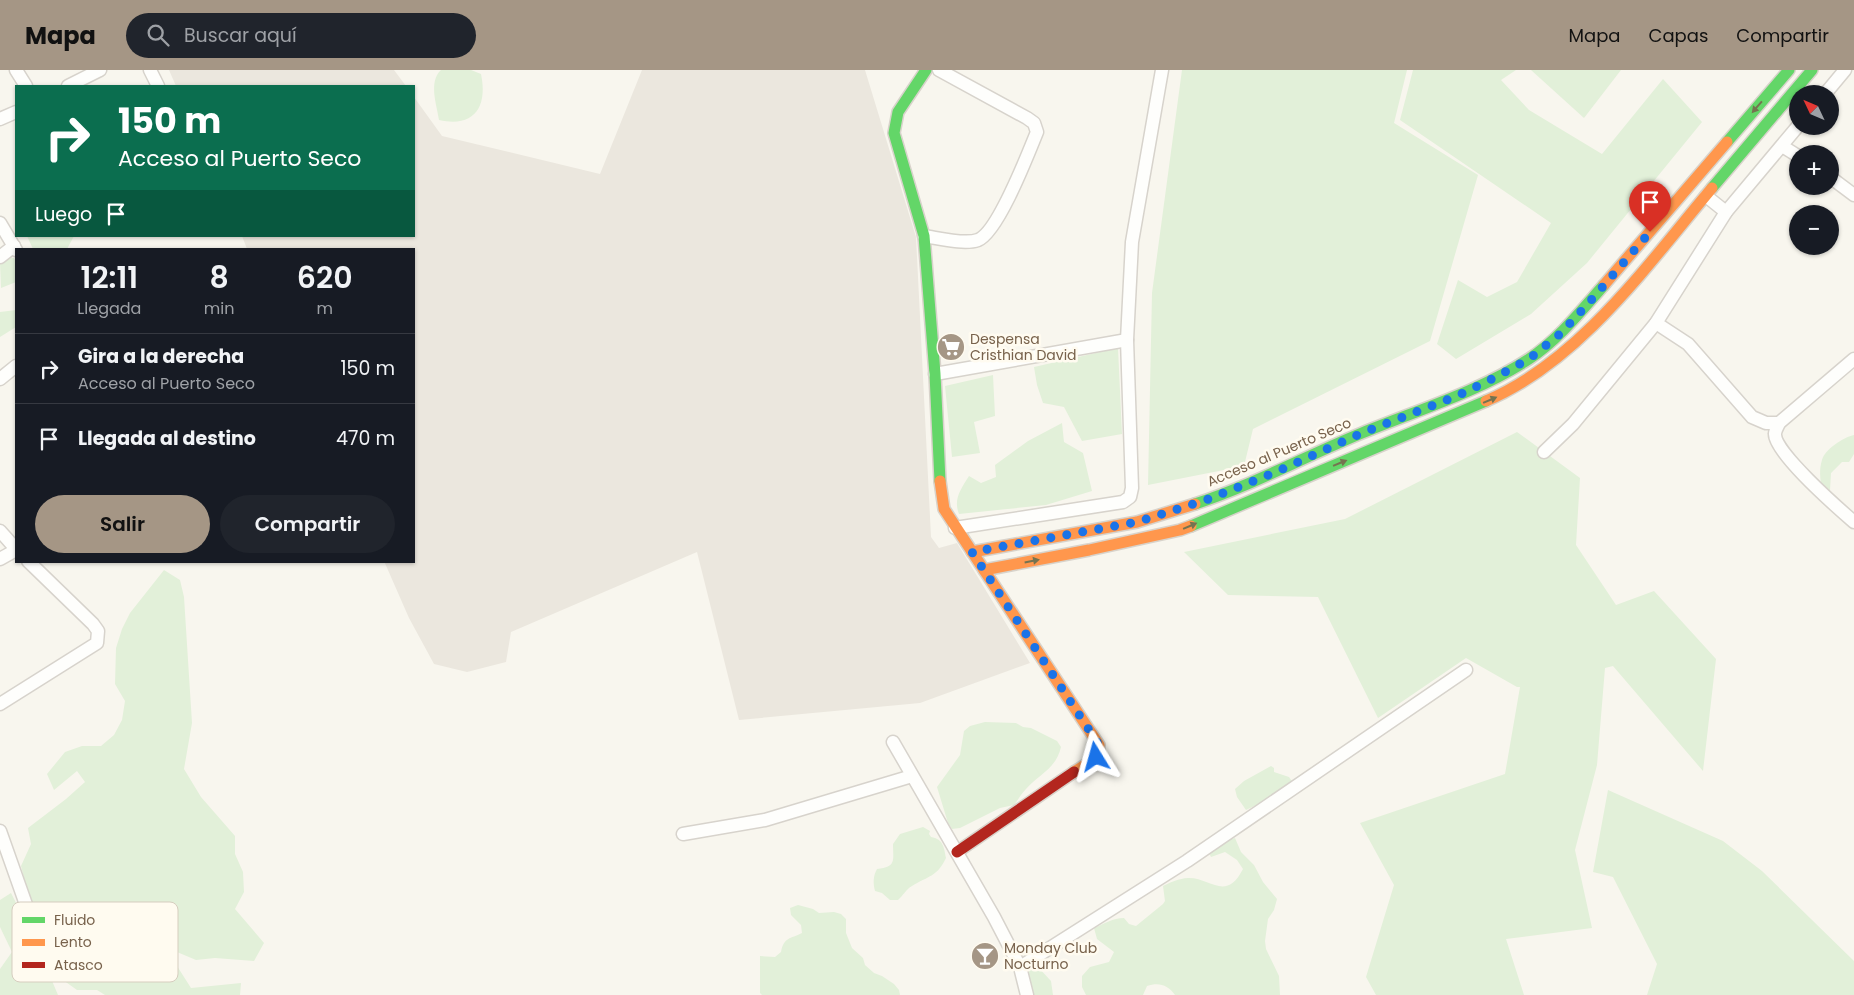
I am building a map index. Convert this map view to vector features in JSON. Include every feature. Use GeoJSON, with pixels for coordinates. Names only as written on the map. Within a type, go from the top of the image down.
{"type":"FeatureCollection","features":[{"type":"Feature","properties":{"kind":"main road"},"geometry":{"type":"LineString","coordinates":[[926,70],[898,112],[894,133],[924,236],[936,374],[940,491],[944,509],[1099,745],[1099,752],[1096,757],[957,852]]}},
{"type":"Feature","properties":{"kind":"main road","name":"Acceso al Puerto Seco"},"geometry":{"type":"LineString","coordinates":[[972,552],[1137,522],[1206,500],[1276,472],[1362,433],[1457,396],[1529,359],[1560,334],[1586,306],[1789,70]]}},
{"type":"Feature","properties":{"kind":"main road"},"geometry":{"type":"LineString","coordinates":[[984,570],[1180,530],[1506,393],[1550,363],[1600,320],[1812,70]]}},
{"type":"Feature","properties":{"kind":"street"},"geometry":{"type":"LineString","coordinates":[[16,70],[25,85]]}},
{"type":"Feature","properties":{"kind":"street"},"geometry":{"type":"LineString","coordinates":[[70,85],[100,70]]}},
{"type":"Feature","properties":{"kind":"street"},"geometry":{"type":"LineString","coordinates":[[150,70],[158,85]]}},
{"type":"Feature","properties":{"kind":"street"},"geometry":{"type":"LineString","coordinates":[[924,236],[961,241],[977,240],[988,232],[1006,200],[1037,132],[1034,123],[1027,118],[939,70]]}},
{"type":"Feature","properties":{"kind":"street"},"geometry":{"type":"LineString","coordinates":[[955,528],[1123,502],[1130,497],[1132,488],[1127,340],[1132,242],[1162,70]]}},
{"type":"Feature","properties":{"kind":"street"},"geometry":{"type":"LineString","coordinates":[[1832,85],[1845,70]]}},
{"type":"Feature","properties":{"kind":"street"},"geometry":{"type":"LineString","coordinates":[[0,119],[15,112]]}},
{"type":"Feature","properties":{"kind":"street"},"geometry":{"type":"LineString","coordinates":[[1544,452],[1573,424],[1656,323],[1726,212],[1791,135]]}},
{"type":"Feature","properties":{"kind":"street"},"geometry":{"type":"LineString","coordinates":[[1782,146],[1789,150]]}},
{"type":"Feature","properties":{"kind":"street"},"geometry":{"type":"LineString","coordinates":[[1839,184],[1854,195]]}},
{"type":"Feature","properties":{"kind":"street"},"geometry":{"type":"LineString","coordinates":[[1706,196],[1726,212]]}},
{"type":"Feature","properties":{"kind":"street"},"geometry":{"type":"LineString","coordinates":[[0,222],[15,248],[0,257]]}},
{"type":"Feature","properties":{"kind":"street"},"geometry":{"type":"LineString","coordinates":[[1656,323],[1688,344],[1752,417],[1766,423],[1779,423]]}},
{"type":"Feature","properties":{"kind":"street"},"geometry":{"type":"LineString","coordinates":[[936,374],[1127,340]]}},
{"type":"Feature","properties":{"kind":"street"},"geometry":{"type":"LineString","coordinates":[[1854,360],[1779,423],[1775,433],[1776,440],[1786,454],[1816,487],[1854,522]]}},
{"type":"Feature","properties":{"kind":"street"},"geometry":{"type":"LineString","coordinates":[[0,379],[15,367]]}},
{"type":"Feature","properties":{"kind":"street"},"geometry":{"type":"LineString","coordinates":[[0,531],[15,549]]}},
{"type":"Feature","properties":{"kind":"street"},"geometry":{"type":"LineString","coordinates":[[0,559],[15,551]]}},
{"type":"Feature","properties":{"kind":"street"},"geometry":{"type":"LineString","coordinates":[[0,704],[97,643],[98,631],[94,624],[30,563]]}},
{"type":"Feature","properties":{"kind":"street"},"geometry":{"type":"LineString","coordinates":[[1020,967],[1187,861],[1466,670]]}},
{"type":"Feature","properties":{"kind":"street"},"geometry":{"type":"LineString","coordinates":[[893,742],[957,852],[1020,967],[1027,995]]}},
{"type":"Feature","properties":{"kind":"street"},"geometry":{"type":"LineString","coordinates":[[683,834],[764,820],[912,776]]}},
{"type":"Feature","properties":{"kind":"street"},"geometry":{"type":"LineString","coordinates":[[0,831],[25,902]]}},
{"type":"Feature","properties":{"kind":"shaded area"},"geometry":{"type":"Polygon","coordinates":[[[169,70],[394,70],[405,85],[176,85],[169,70]]]}},
{"type":"Feature","properties":{"kind":"shaded area"},"geometry":{"type":"Polygon","coordinates":[[[642,70],[865,70],[916,237],[931,537],[939,548],[957,543],[1030,663],[920,703],[739,720],[697,552],[511,632],[506,662],[467,672],[434,664],[409,618],[385,563],[415,563],[415,248],[247,248],[242,237],[415,237],[415,98],[442,136],[600,174],[642,70]]]}},
{"type":"Feature","properties":{"kind":"green space"},"geometry":{"type":"Polygon","coordinates":[[[441,70],[471,70],[481,74],[483,86],[480,105],[470,118],[451,122],[439,120],[434,87],[437,75],[441,70]]]}},
{"type":"Feature","properties":{"kind":"green space"},"geometry":{"type":"Polygon","coordinates":[[[1182,70],[1407,70],[1394,123],[1478,175],[1430,341],[1253,429],[1244,466],[1148,485],[1152,293],[1182,70]]]}},
{"type":"Feature","properties":{"kind":"green space"},"geometry":{"type":"Polygon","coordinates":[[[1413,70],[1516,70],[1501,80],[1529,110],[1602,154],[1663,79],[1702,122],[1587,263],[1531,314],[1456,359],[1437,344],[1458,280],[1487,297],[1517,282],[1551,223],[1400,120],[1413,70]]]}},
{"type":"Feature","properties":{"kind":"green space"},"geometry":{"type":"Polygon","coordinates":[[[1531,70],[1621,70],[1584,118],[1531,70]]]}},
{"type":"Feature","properties":{"kind":"green space"},"geometry":{"type":"Polygon","coordinates":[[[27,237],[73,237],[68,248],[33,248],[27,237]]]}},
{"type":"Feature","properties":{"kind":"green space"},"geometry":{"type":"Polygon","coordinates":[[[10,257],[15,259],[15,282],[1,288],[0,263],[10,257]]]}},
{"type":"Feature","properties":{"kind":"green space"},"geometry":{"type":"Polygon","coordinates":[[[15,310],[15,328],[0,337],[0,312],[15,310]]]}},
{"type":"Feature","properties":{"kind":"green space"},"geometry":{"type":"Polygon","coordinates":[[[1118,348],[1122,434],[1082,441],[1064,407],[1043,403],[1034,367],[1118,348]]]}},
{"type":"Feature","properties":{"kind":"green space"},"geometry":{"type":"Polygon","coordinates":[[[993,375],[995,416],[974,422],[980,453],[952,457],[945,386],[993,375]]]}},
{"type":"Feature","properties":{"kind":"green space"},"geometry":{"type":"Polygon","coordinates":[[[1062,423],[1064,442],[1083,453],[1092,491],[1046,505],[959,514],[957,499],[969,476],[981,483],[996,477],[995,465],[1028,441],[1062,423]]]}},
{"type":"Feature","properties":{"kind":"green space"},"geometry":{"type":"Polygon","coordinates":[[[1517,432],[1580,478],[1576,545],[1616,605],[1654,591],[1716,659],[1703,771],[1613,666],[1605,668],[1597,765],[1575,850],[1592,928],[1506,939],[1524,995],[1376,995],[1366,977],[1394,885],[1360,823],[1505,774],[1520,687],[1466,658],[1378,718],[1318,597],[1228,595],[1184,552],[1345,519],[1517,432]]]}},
{"type":"Feature","properties":{"kind":"green space"},"geometry":{"type":"Polygon","coordinates":[[[1854,435],[1854,454],[1849,462],[1842,462],[1831,473],[1830,490],[1822,488],[1820,470],[1824,456],[1835,444],[1854,435]]]}},
{"type":"Feature","properties":{"kind":"green space"},"geometry":{"type":"Polygon","coordinates":[[[164,570],[180,580],[184,597],[192,723],[184,769],[201,797],[235,836],[235,854],[243,872],[244,892],[235,909],[264,943],[254,961],[215,958],[196,960],[178,952],[178,902],[28,902],[23,892],[25,882],[21,866],[31,844],[28,828],[85,782],[77,771],[54,790],[47,774],[65,752],[82,746],[101,746],[114,735],[122,720],[125,701],[115,684],[116,648],[130,613],[164,570]]]}},
{"type":"Feature","properties":{"kind":"green space"},"geometry":{"type":"Polygon","coordinates":[[[985,722],[1016,723],[1023,727],[1031,728],[1057,741],[1061,747],[1059,755],[1051,766],[1026,789],[1014,805],[1000,808],[960,828],[952,829],[948,823],[937,787],[960,755],[964,731],[970,726],[985,722]]]}},
{"type":"Feature","properties":{"kind":"green space"},"geometry":{"type":"Polygon","coordinates":[[[1271,766],[1274,768],[1274,772],[1289,777],[1293,783],[1267,800],[1246,810],[1237,797],[1235,789],[1244,781],[1271,766]]]}},
{"type":"Feature","properties":{"kind":"green space"},"geometry":{"type":"Polygon","coordinates":[[[1608,790],[1723,841],[1762,871],[1854,961],[1854,995],[1647,995],[1657,964],[1613,877],[1593,872],[1608,790]]]}},
{"type":"Feature","properties":{"kind":"green space"},"geometry":{"type":"Polygon","coordinates":[[[923,827],[930,831],[931,837],[938,840],[944,847],[946,858],[936,873],[910,887],[898,900],[890,900],[882,893],[875,891],[874,880],[877,869],[891,864],[893,844],[900,834],[923,827]]]}},
{"type":"Feature","properties":{"kind":"green space"},"geometry":{"type":"Polygon","coordinates":[[[1235,838],[1241,852],[1254,865],[1263,882],[1277,899],[1274,910],[1268,919],[1265,941],[1266,949],[1279,976],[1280,995],[1175,995],[1166,987],[1155,984],[1147,986],[1143,995],[1086,995],[1082,987],[1082,976],[1090,967],[1109,962],[1114,952],[1097,939],[1094,928],[1120,918],[1124,918],[1129,924],[1136,926],[1163,904],[1165,901],[1163,886],[1176,880],[1189,878],[1218,886],[1230,884],[1237,879],[1243,869],[1237,860],[1225,852],[1211,857],[1208,851],[1217,843],[1235,838]]]}},
{"type":"Feature","properties":{"kind":"green space"},"geometry":{"type":"Polygon","coordinates":[[[11,893],[16,902],[12,902],[12,952],[0,927],[0,900],[11,893]]]}},
{"type":"Feature","properties":{"kind":"green space"},"geometry":{"type":"Polygon","coordinates":[[[798,905],[813,909],[819,913],[834,912],[841,914],[846,919],[846,933],[852,948],[863,958],[865,965],[874,973],[894,984],[899,990],[900,995],[762,995],[760,993],[760,956],[775,957],[781,952],[786,941],[802,933],[801,925],[791,915],[790,908],[798,905]]]}},
{"type":"Feature","properties":{"kind":"green space"},"geometry":{"type":"Polygon","coordinates":[[[12,952],[12,982],[52,982],[58,995],[0,995],[0,969],[12,952]]]}},
{"type":"Feature","properties":{"kind":"green space"},"geometry":{"type":"Polygon","coordinates":[[[1031,963],[1038,967],[1051,981],[1053,995],[1030,995],[1025,969],[1031,963]]]}},
{"type":"Feature","properties":{"kind":"green space"},"geometry":{"type":"Polygon","coordinates":[[[178,968],[191,988],[241,983],[240,995],[105,995],[97,990],[77,990],[66,982],[178,982],[178,968]]]}},
{"type":"Feature","properties":{"kind":"traffic: fast"},"geometry":{"type":"LineString","coordinates":[[926,70],[898,112],[894,133],[924,236],[935,374],[940,481]]}},
{"type":"Feature","properties":{"kind":"traffic: fast"},"geometry":{"type":"LineString","coordinates":[[1727,142],[1789,70]]}},
{"type":"Feature","properties":{"kind":"traffic: fast"},"geometry":{"type":"LineString","coordinates":[[1712,188],[1812,70]]}},
{"type":"Feature","properties":{"kind":"traffic: fast"},"geometry":{"type":"LineString","coordinates":[[1195,504],[1238,488],[1362,433],[1469,391],[1509,371],[1550,343],[1569,325],[1604,285]]}},
{"type":"Feature","properties":{"kind":"traffic: fast"},"geometry":{"type":"LineString","coordinates":[[1191,526],[1486,401]]}},
{"type":"Feature","properties":{"kind":"traffic: slow"},"geometry":{"type":"LineString","coordinates":[[1604,285],[1727,142]]}},
{"type":"Feature","properties":{"kind":"traffic: slow"},"geometry":{"type":"LineString","coordinates":[[1486,401],[1520,383],[1552,362],[1582,336],[1637,278],[1712,188]]}},
{"type":"Feature","properties":{"kind":"traffic: slow"},"geometry":{"type":"LineString","coordinates":[[940,481],[944,509],[1099,745],[1094,758],[1074,772]]}},
{"type":"Feature","properties":{"kind":"traffic: slow"},"geometry":{"type":"LineString","coordinates":[[972,552],[1137,522],[1195,504]]}},
{"type":"Feature","properties":{"kind":"traffic: slow"},"geometry":{"type":"LineString","coordinates":[[984,570],[1089,550],[1191,526]]}},
{"type":"Feature","properties":{"kind":"traffic: jam"},"geometry":{"type":"LineString","coordinates":[[957,852],[1074,772]]}},
{"type":"Feature","properties":{"kind":"place","name":"Despensa Cristhian David"},"geometry":{"type":"Point","coordinates":[951,347]}},
{"type":"Feature","properties":{"kind":"place","name":"Monday Club Nocturno"},"geometry":{"type":"Point","coordinates":[985,956]}},
{"type":"Feature","properties":{"kind":"route"},"geometry":{"type":"LineString","coordinates":[[1096,757],[1099,752],[1099,745],[972,552],[1137,522],[1206,500],[1276,472],[1362,433],[1457,396],[1529,359],[1560,334],[1650,232]]}}]}
